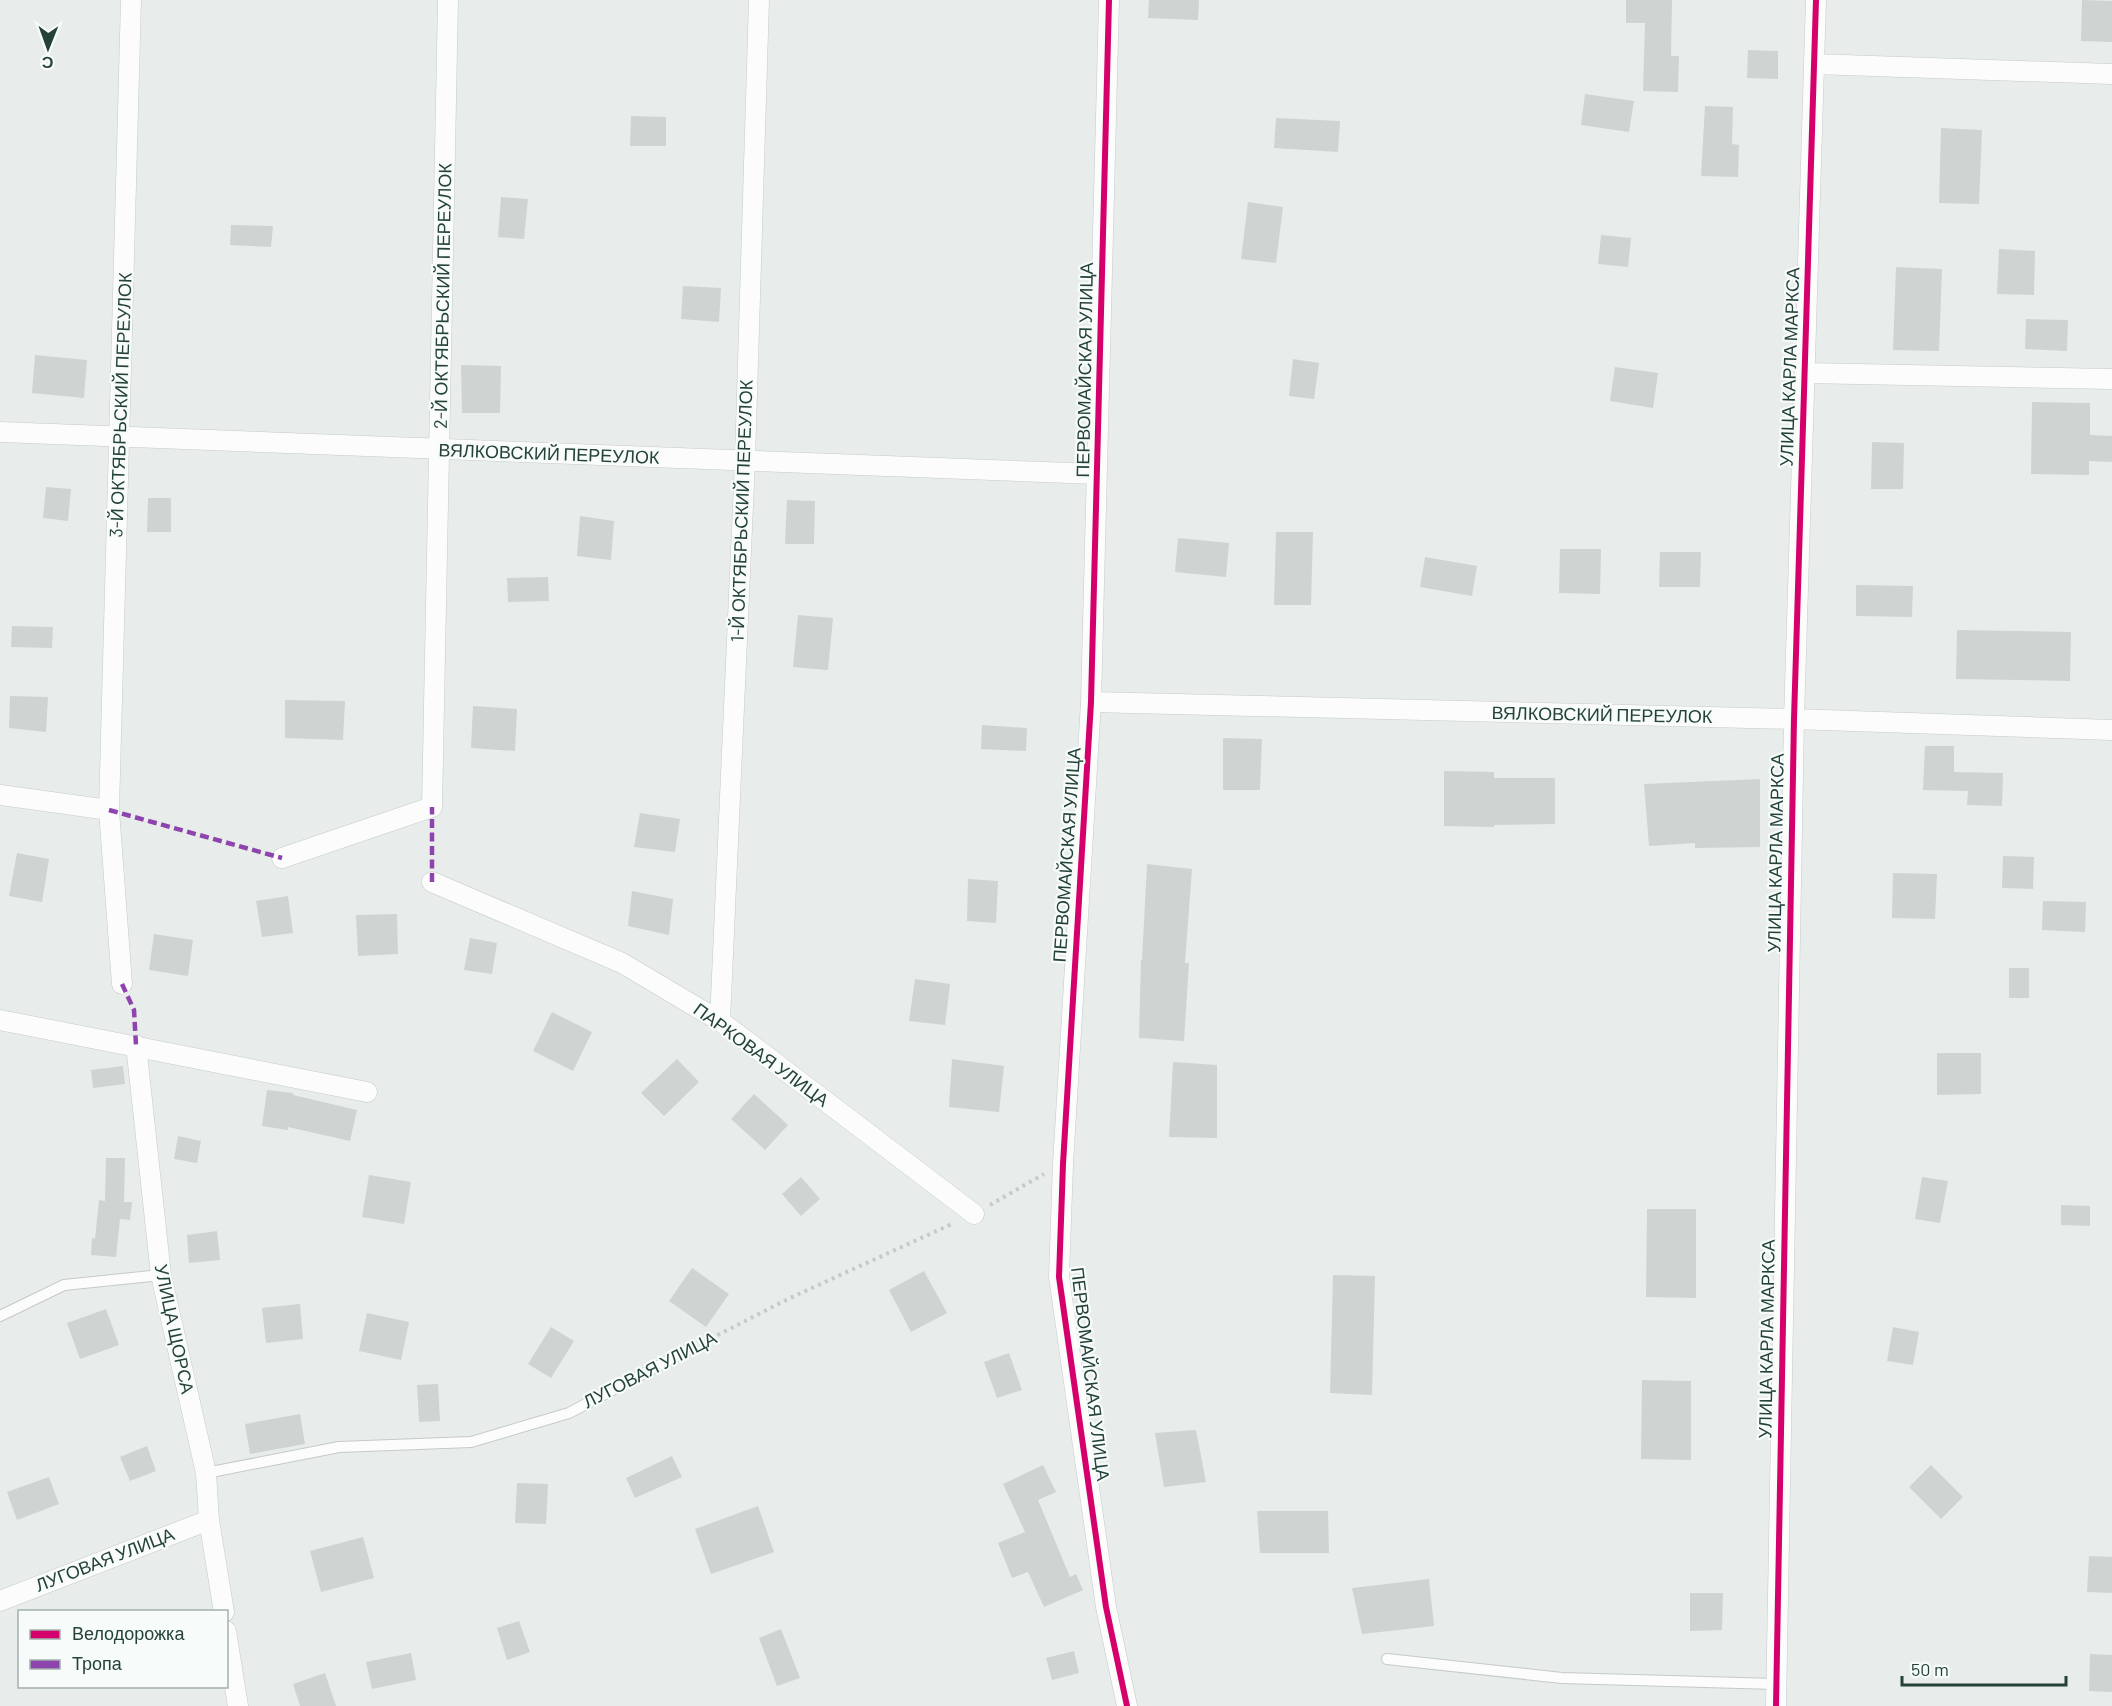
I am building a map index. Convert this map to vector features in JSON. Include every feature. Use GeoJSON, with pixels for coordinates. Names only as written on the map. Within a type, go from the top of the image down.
{"type":"FeatureCollection","features":[{"type":"Feature","properties":{"kind":"street","name":"3-Й ОКТЯБРЬСКИЙ ПЕРЕУЛОК"},"geometry":{"type":"LineString","coordinates":[[122,984],[109,810],[131,0]]}},
{"type":"Feature","properties":{"kind":"street","name":"2-Й ОКТЯБРЬСКИЙ ПЕРЕУЛОК"},"geometry":{"type":"LineString","coordinates":[[282,858],[432,807],[448,0]]}},
{"type":"Feature","properties":{"kind":"street","name":"1-Й ОКТЯБРЬСКИЙ ПЕРЕУЛОК"},"geometry":{"type":"LineString","coordinates":[[720,1021],[745,461],[759,0]]}},
{"type":"Feature","properties":{"kind":"street","name":"ПЕРВОМАЙСКАЯ УЛИЦА"},"geometry":{"type":"LineString","coordinates":[[1109,0],[1092,702],[1063,1164],[1059,1277],[1106,1607],[1127,1706]]}},
{"type":"Feature","properties":{"kind":"street","name":"УЛИЦА КАРЛА МАРКСА"},"geometry":{"type":"LineString","coordinates":[[1776,1706],[1794,719],[1816,0]]}},
{"type":"Feature","properties":{"kind":"street"},"geometry":{"type":"LineString","coordinates":[[1814,64],[2112,74]]}},
{"type":"Feature","properties":{"kind":"street"},"geometry":{"type":"LineString","coordinates":[[1805,374],[2112,379]]}},
{"type":"Feature","properties":{"kind":"street","name":"ВЯЛКОВСКИЙ ПЕРЕУЛОК"},"geometry":{"type":"LineString","coordinates":[[0,432],[1097,474]]}},
{"type":"Feature","properties":{"kind":"street","name":"ВЯЛКОВСКИЙ ПЕРЕУЛОК"},"geometry":{"type":"LineString","coordinates":[[1092,702],[1794,719],[2112,730]]}},
{"type":"Feature","properties":{"kind":"street"},"geometry":{"type":"LineString","coordinates":[[0,795],[109,810]]}},
{"type":"Feature","properties":{"kind":"street","name":"ПАРКОВАЯ УЛИЦА"},"geometry":{"type":"LineString","coordinates":[[432,882],[622,963],[720,1021],[974,1214]]}},
{"type":"Feature","properties":{"kind":"street"},"geometry":{"type":"LineString","coordinates":[[0,1020],[367,1092]]}},
{"type":"Feature","properties":{"kind":"street","name":"УЛИЦА ЩОРСА"},"geometry":{"type":"LineString","coordinates":[[136,1046],[161,1275],[206,1473],[209,1520],[224,1610]]}},
{"type":"Feature","properties":{"kind":"street","name":"ЛУГОВАЯ УЛИЦА"},"geometry":{"type":"LineString","coordinates":[[0,1601],[209,1520]]}},
{"type":"Feature","properties":{"kind":"street"},"geometry":{"type":"LineString","coordinates":[[228,1644],[238,1706]]}},
{"type":"Feature","properties":{"kind":"lane"},"geometry":{"type":"LineString","coordinates":[[0,1316],[64,1285],[161,1275]]}},
{"type":"Feature","properties":{"kind":"lane","name":"ЛУГОВАЯ УЛИЦА"},"geometry":{"type":"LineString","coordinates":[[206,1473],[339,1447],[471,1442],[569,1413],[692,1348]]}},
{"type":"Feature","properties":{"kind":"lane"},"geometry":{"type":"LineString","coordinates":[[1388,1659],[1562,1677],[1776,1684]]}},
{"type":"Feature","properties":{"kind":"building"},"geometry":{"type":"Polygon","coordinates":[[[1149,0],[1199,0],[1198,20],[1148,18],[1149,0]]]}},
{"type":"Feature","properties":{"kind":"building"},"geometry":{"type":"Polygon","coordinates":[[[1626,0],[1672,0],[1671,56],[1679,56],[1678,92],[1643,91],[1645,23],[1626,23],[1626,0]]]}},
{"type":"Feature","properties":{"kind":"building"},"geometry":{"type":"Polygon","coordinates":[[[2082,0],[2112,1],[2112,42],[2081,41],[2082,0]]]}},
{"type":"Feature","properties":{"kind":"building"},"geometry":{"type":"Polygon","coordinates":[[[1748,50],[1778,51],[1778,79],[1747,78],[1748,50]]]}},
{"type":"Feature","properties":{"kind":"building"},"geometry":{"type":"Polygon","coordinates":[[[1585,94],[1634,101],[1629,132],[1581,125],[1585,94]]]}},
{"type":"Feature","properties":{"kind":"building"},"geometry":{"type":"Polygon","coordinates":[[[1705,106],[1733,107],[1732,144],[1739,145],[1738,177],[1701,176],[1705,106]]]}},
{"type":"Feature","properties":{"kind":"building"},"geometry":{"type":"Polygon","coordinates":[[[631,116],[666,117],[666,146],[630,146],[631,116]]]}},
{"type":"Feature","properties":{"kind":"building"},"geometry":{"type":"Polygon","coordinates":[[[1276,118],[1340,121],[1338,152],[1274,148],[1276,118]]]}},
{"type":"Feature","properties":{"kind":"building"},"geometry":{"type":"Polygon","coordinates":[[[1941,128],[1982,130],[1979,204],[1939,203],[1941,128]]]}},
{"type":"Feature","properties":{"kind":"building"},"geometry":{"type":"Polygon","coordinates":[[[501,197],[528,199],[524,239],[498,237],[501,197]]]}},
{"type":"Feature","properties":{"kind":"building"},"geometry":{"type":"Polygon","coordinates":[[[1248,202],[1283,207],[1276,263],[1241,259],[1248,202]]]}},
{"type":"Feature","properties":{"kind":"building"},"geometry":{"type":"Polygon","coordinates":[[[231,225],[273,226],[271,247],[230,245],[231,225]]]}},
{"type":"Feature","properties":{"kind":"building"},"geometry":{"type":"Polygon","coordinates":[[[1601,235],[1631,238],[1628,267],[1598,264],[1601,235]]]}},
{"type":"Feature","properties":{"kind":"building"},"geometry":{"type":"Polygon","coordinates":[[[1999,249],[2035,251],[2034,295],[1997,294],[1999,249]]]}},
{"type":"Feature","properties":{"kind":"building"},"geometry":{"type":"Polygon","coordinates":[[[1896,267],[1942,269],[1939,351],[1893,350],[1896,267]]]}},
{"type":"Feature","properties":{"kind":"building"},"geometry":{"type":"Polygon","coordinates":[[[683,286],[721,288],[719,322],[681,319],[683,286]]]}},
{"type":"Feature","properties":{"kind":"building"},"geometry":{"type":"Polygon","coordinates":[[[2026,319],[2068,320],[2067,351],[2025,349],[2026,319]]]}},
{"type":"Feature","properties":{"kind":"building"},"geometry":{"type":"Polygon","coordinates":[[[35,355],[87,360],[84,398],[32,393],[35,355]]]}},
{"type":"Feature","properties":{"kind":"building"},"geometry":{"type":"Polygon","coordinates":[[[1293,359],[1319,363],[1314,399],[1289,396],[1293,359]]]}},
{"type":"Feature","properties":{"kind":"building"},"geometry":{"type":"Polygon","coordinates":[[[461,365],[501,366],[500,413],[462,413],[461,365]]]}},
{"type":"Feature","properties":{"kind":"building"},"geometry":{"type":"Polygon","coordinates":[[[1615,367],[1658,373],[1653,408],[1610,401],[1615,367]]]}},
{"type":"Feature","properties":{"kind":"building"},"geometry":{"type":"Polygon","coordinates":[[[2032,402],[2090,403],[2090,435],[2112,436],[2112,462],[2089,461],[2089,475],[2031,474],[2032,402]]]}},
{"type":"Feature","properties":{"kind":"building"},"geometry":{"type":"Polygon","coordinates":[[[1872,442],[1904,443],[1903,489],[1871,489],[1872,442]]]}},
{"type":"Feature","properties":{"kind":"building"},"geometry":{"type":"Polygon","coordinates":[[[46,487],[71,489],[68,521],[43,518],[46,487]]]}},
{"type":"Feature","properties":{"kind":"building"},"geometry":{"type":"Polygon","coordinates":[[[148,498],[171,498],[171,532],[147,532],[148,498]]]}},
{"type":"Feature","properties":{"kind":"building"},"geometry":{"type":"Polygon","coordinates":[[[787,500],[815,501],[814,544],[785,544],[787,500]]]}},
{"type":"Feature","properties":{"kind":"building"},"geometry":{"type":"Polygon","coordinates":[[[580,516],[614,521],[611,560],[577,556],[580,516]]]}},
{"type":"Feature","properties":{"kind":"building"},"geometry":{"type":"Polygon","coordinates":[[[1276,532],[1313,532],[1311,605],[1274,605],[1276,532]]]}},
{"type":"Feature","properties":{"kind":"building"},"geometry":{"type":"Polygon","coordinates":[[[1178,538],[1229,543],[1226,577],[1175,572],[1178,538]]]}},
{"type":"Feature","properties":{"kind":"building"},"geometry":{"type":"Polygon","coordinates":[[[1560,549],[1601,549],[1600,594],[1559,593],[1560,549]]]}},
{"type":"Feature","properties":{"kind":"building"},"geometry":{"type":"Polygon","coordinates":[[[1660,552],[1701,552],[1700,587],[1659,587],[1660,552]]]}},
{"type":"Feature","properties":{"kind":"building"},"geometry":{"type":"Polygon","coordinates":[[[1425,557],[1477,566],[1472,596],[1420,587],[1425,557]]]}},
{"type":"Feature","properties":{"kind":"building"},"geometry":{"type":"Polygon","coordinates":[[[548,577],[549,601],[508,602],[507,578],[548,577]]]}},
{"type":"Feature","properties":{"kind":"building"},"geometry":{"type":"Polygon","coordinates":[[[1856,585],[1913,586],[1912,617],[1856,616],[1856,585]]]}},
{"type":"Feature","properties":{"kind":"building"},"geometry":{"type":"Polygon","coordinates":[[[798,615],[833,618],[828,670],[793,667],[798,615]]]}},
{"type":"Feature","properties":{"kind":"building"},"geometry":{"type":"Polygon","coordinates":[[[12,626],[53,627],[52,648],[11,647],[12,626]]]}},
{"type":"Feature","properties":{"kind":"building"},"geometry":{"type":"Polygon","coordinates":[[[1957,630],[2071,632],[2070,681],[1956,679],[1957,630]]]}},
{"type":"Feature","properties":{"kind":"building"},"geometry":{"type":"Polygon","coordinates":[[[10,696],[48,697],[46,732],[9,728],[10,696]]]}},
{"type":"Feature","properties":{"kind":"building"},"geometry":{"type":"Polygon","coordinates":[[[285,700],[345,701],[343,740],[285,738],[285,700]]]}},
{"type":"Feature","properties":{"kind":"building"},"geometry":{"type":"Polygon","coordinates":[[[473,706],[517,709],[515,751],[471,748],[473,706]]]}},
{"type":"Feature","properties":{"kind":"building"},"geometry":{"type":"Polygon","coordinates":[[[982,725],[1027,728],[1026,751],[981,749],[982,725]]]}},
{"type":"Feature","properties":{"kind":"building"},"geometry":{"type":"Polygon","coordinates":[[[1223,738],[1262,739],[1260,790],[1223,790],[1223,738]]]}},
{"type":"Feature","properties":{"kind":"building"},"geometry":{"type":"Polygon","coordinates":[[[1925,746],[1954,746],[1954,772],[2003,773],[2002,806],[1967,805],[1968,791],[1923,790],[1925,746]]]}},
{"type":"Feature","properties":{"kind":"building"},"geometry":{"type":"Polygon","coordinates":[[[1444,771],[1494,772],[1494,778],[1555,778],[1555,824],[1494,825],[1494,827],[1444,826],[1444,771]]]}},
{"type":"Feature","properties":{"kind":"building"},"geometry":{"type":"Polygon","coordinates":[[[1760,779],[1760,847],[1695,848],[1695,843],[1649,846],[1644,784],[1760,779]]]}},
{"type":"Feature","properties":{"kind":"building"},"geometry":{"type":"Polygon","coordinates":[[[640,813],[680,819],[675,852],[634,847],[640,813]]]}},
{"type":"Feature","properties":{"kind":"building"},"geometry":{"type":"Polygon","coordinates":[[[17,853],[49,859],[42,902],[9,896],[17,853]]]}},
{"type":"Feature","properties":{"kind":"building"},"geometry":{"type":"Polygon","coordinates":[[[2003,856],[2034,857],[2033,889],[2002,888],[2003,856]]]}},
{"type":"Feature","properties":{"kind":"building"},"geometry":{"type":"Polygon","coordinates":[[[1147,864],[1192,869],[1185,963],[1189,963],[1184,1041],[1139,1038],[1147,864]]]}},
{"type":"Feature","properties":{"kind":"building"},"geometry":{"type":"Polygon","coordinates":[[[1893,873],[1937,874],[1935,919],[1892,918],[1893,873]]]}},
{"type":"Feature","properties":{"kind":"building"},"geometry":{"type":"Polygon","coordinates":[[[968,879],[998,881],[996,923],[967,921],[968,879]]]}},
{"type":"Feature","properties":{"kind":"building"},"geometry":{"type":"Polygon","coordinates":[[[632,891],[673,899],[669,935],[628,926],[632,891]]]}},
{"type":"Feature","properties":{"kind":"building"},"geometry":{"type":"Polygon","coordinates":[[[288,896],[293,933],[262,937],[256,901],[288,896]]]}},
{"type":"Feature","properties":{"kind":"building"},"geometry":{"type":"Polygon","coordinates":[[[2043,901],[2086,902],[2085,932],[2042,930],[2043,901]]]}},
{"type":"Feature","properties":{"kind":"building"},"geometry":{"type":"Polygon","coordinates":[[[397,914],[398,954],[358,956],[356,915],[397,914]]]}},
{"type":"Feature","properties":{"kind":"building"},"geometry":{"type":"Polygon","coordinates":[[[154,934],[193,940],[188,976],[149,970],[154,934]]]}},
{"type":"Feature","properties":{"kind":"building"},"geometry":{"type":"Polygon","coordinates":[[[470,938],[497,943],[492,974],[464,970],[470,938]]]}},
{"type":"Feature","properties":{"kind":"building"},"geometry":{"type":"Polygon","coordinates":[[[2009,968],[2029,968],[2029,998],[2009,998],[2009,968]]]}},
{"type":"Feature","properties":{"kind":"building"},"geometry":{"type":"Polygon","coordinates":[[[915,979],[950,984],[945,1025],[909,1021],[915,979]]]}},
{"type":"Feature","properties":{"kind":"building"},"geometry":{"type":"Polygon","coordinates":[[[552,1012],[592,1032],[573,1071],[533,1051],[552,1012]]]}},
{"type":"Feature","properties":{"kind":"building"},"geometry":{"type":"Polygon","coordinates":[[[1937,1053],[1981,1053],[1981,1094],[1937,1095],[1937,1053]]]}},
{"type":"Feature","properties":{"kind":"building"},"geometry":{"type":"Polygon","coordinates":[[[677,1059],[699,1082],[664,1116],[641,1093],[677,1059]]]}},
{"type":"Feature","properties":{"kind":"building"},"geometry":{"type":"Polygon","coordinates":[[[952,1059],[1004,1066],[999,1112],[949,1107],[952,1059]]]}},
{"type":"Feature","properties":{"kind":"building"},"geometry":{"type":"Polygon","coordinates":[[[1173,1062],[1217,1065],[1217,1138],[1169,1137],[1173,1062]]]}},
{"type":"Feature","properties":{"kind":"building"},"geometry":{"type":"Polygon","coordinates":[[[123,1066],[125,1084],[93,1088],[91,1070],[123,1066]]]}},
{"type":"Feature","properties":{"kind":"building"},"geometry":{"type":"Polygon","coordinates":[[[267,1090],[293,1093],[293,1095],[357,1110],[350,1141],[288,1127],[288,1130],[262,1126],[267,1090]]]}},
{"type":"Feature","properties":{"kind":"building"},"geometry":{"type":"Polygon","coordinates":[[[754,1094],[788,1125],[765,1150],[731,1119],[754,1094]]]}},
{"type":"Feature","properties":{"kind":"building"},"geometry":{"type":"Polygon","coordinates":[[[178,1136],[201,1141],[197,1163],[174,1159],[178,1136]]]}},
{"type":"Feature","properties":{"kind":"building"},"geometry":{"type":"Polygon","coordinates":[[[106,1158],[125,1158],[124,1202],[132,1202],[130,1220],[120,1219],[116,1257],[91,1255],[99,1200],[105,1201],[106,1158]]]}},
{"type":"Feature","properties":{"kind":"building"},"geometry":{"type":"Polygon","coordinates":[[[369,1175],[411,1182],[404,1224],[362,1217],[369,1175]]]}},
{"type":"Feature","properties":{"kind":"building"},"geometry":{"type":"Polygon","coordinates":[[[801,1177],[820,1199],[801,1216],[782,1194],[801,1177]]]}},
{"type":"Feature","properties":{"kind":"building"},"geometry":{"type":"Polygon","coordinates":[[[1922,1177],[1948,1181],[1940,1223],[1915,1219],[1922,1177]]]}},
{"type":"Feature","properties":{"kind":"building"},"geometry":{"type":"Polygon","coordinates":[[[2061,1205],[2090,1206],[2090,1226],[2061,1225],[2061,1205]]]}},
{"type":"Feature","properties":{"kind":"building"},"geometry":{"type":"Polygon","coordinates":[[[1647,1209],[1696,1209],[1696,1298],[1646,1297],[1647,1209]]]}},
{"type":"Feature","properties":{"kind":"building"},"geometry":{"type":"Polygon","coordinates":[[[217,1231],[220,1260],[189,1263],[187,1235],[217,1231]]]}},
{"type":"Feature","properties":{"kind":"building"},"geometry":{"type":"Polygon","coordinates":[[[692,1268],[729,1294],[706,1327],[669,1301],[692,1268]]]}},
{"type":"Feature","properties":{"kind":"building"},"geometry":{"type":"Polygon","coordinates":[[[924,1271],[947,1313],[911,1332],[889,1290],[924,1271]]]}},
{"type":"Feature","properties":{"kind":"building"},"geometry":{"type":"Polygon","coordinates":[[[1333,1275],[1375,1276],[1372,1395],[1330,1393],[1333,1275]]]}},
{"type":"Feature","properties":{"kind":"building"},"geometry":{"type":"Polygon","coordinates":[[[300,1304],[303,1339],[266,1343],[262,1308],[300,1304]]]}},
{"type":"Feature","properties":{"kind":"building"},"geometry":{"type":"Polygon","coordinates":[[[106,1309],[119,1345],[80,1359],[67,1323],[106,1309]]]}},
{"type":"Feature","properties":{"kind":"building"},"geometry":{"type":"Polygon","coordinates":[[[367,1313],[409,1322],[401,1360],[359,1351],[367,1313]]]}},
{"type":"Feature","properties":{"kind":"building"},"geometry":{"type":"Polygon","coordinates":[[[551,1327],[574,1341],[551,1378],[528,1364],[551,1327]]]}},
{"type":"Feature","properties":{"kind":"building"},"geometry":{"type":"Polygon","coordinates":[[[1893,1327],[1919,1332],[1913,1365],[1887,1361],[1893,1327]]]}},
{"type":"Feature","properties":{"kind":"building"},"geometry":{"type":"Polygon","coordinates":[[[1009,1353],[1022,1390],[997,1398],[984,1362],[1009,1353]]]}},
{"type":"Feature","properties":{"kind":"building"},"geometry":{"type":"Polygon","coordinates":[[[1642,1380],[1691,1381],[1691,1460],[1641,1459],[1642,1380]]]}},
{"type":"Feature","properties":{"kind":"building"},"geometry":{"type":"Polygon","coordinates":[[[438,1384],[440,1421],[419,1422],[417,1385],[438,1384]]]}},
{"type":"Feature","properties":{"kind":"building"},"geometry":{"type":"Polygon","coordinates":[[[300,1414],[305,1444],[250,1454],[245,1424],[300,1414]]]}},
{"type":"Feature","properties":{"kind":"building"},"geometry":{"type":"Polygon","coordinates":[[[1196,1430],[1206,1482],[1164,1487],[1155,1433],[1196,1430]]]}},
{"type":"Feature","properties":{"kind":"building"},"geometry":{"type":"Polygon","coordinates":[[[147,1446],[156,1471],[130,1481],[120,1457],[147,1446]]]}},
{"type":"Feature","properties":{"kind":"building"},"geometry":{"type":"Polygon","coordinates":[[[672,1456],[682,1477],[635,1498],[626,1478],[672,1456]]]}},
{"type":"Feature","properties":{"kind":"building"},"geometry":{"type":"Polygon","coordinates":[[[1043,1465],[1056,1492],[1038,1500],[1070,1577],[1076,1574],[1083,1590],[1044,1607],[1028,1572],[1012,1578],[998,1543],[1025,1532],[1003,1484],[1043,1465]]]}},
{"type":"Feature","properties":{"kind":"building"},"geometry":{"type":"Polygon","coordinates":[[[1931,1465],[1963,1497],[1941,1519],[1909,1487],[1931,1465]]]}},
{"type":"Feature","properties":{"kind":"building"},"geometry":{"type":"Polygon","coordinates":[[[49,1477],[59,1504],[17,1520],[7,1492],[49,1477]]]}},
{"type":"Feature","properties":{"kind":"building"},"geometry":{"type":"Polygon","coordinates":[[[517,1483],[548,1484],[546,1524],[515,1523],[517,1483]]]}},
{"type":"Feature","properties":{"kind":"building"},"geometry":{"type":"Polygon","coordinates":[[[758,1506],[774,1552],[711,1574],[695,1529],[758,1506]]]}},
{"type":"Feature","properties":{"kind":"building"},"geometry":{"type":"Polygon","coordinates":[[[1257,1511],[1328,1511],[1329,1553],[1260,1553],[1257,1511]]]}},
{"type":"Feature","properties":{"kind":"building"},"geometry":{"type":"Polygon","coordinates":[[[363,1537],[374,1578],[321,1592],[310,1551],[363,1537]]]}},
{"type":"Feature","properties":{"kind":"building"},"geometry":{"type":"Polygon","coordinates":[[[2089,1556],[2112,1557],[2112,1593],[2087,1592],[2089,1556]]]}},
{"type":"Feature","properties":{"kind":"building"},"geometry":{"type":"Polygon","coordinates":[[[1429,1579],[1434,1626],[1362,1634],[1352,1588],[1429,1579]]]}},
{"type":"Feature","properties":{"kind":"building"},"geometry":{"type":"Polygon","coordinates":[[[1690,1593],[1723,1593],[1722,1630],[1690,1631],[1690,1593]]]}},
{"type":"Feature","properties":{"kind":"building"},"geometry":{"type":"Polygon","coordinates":[[[519,1621],[530,1652],[507,1660],[497,1628],[519,1621]]]}},
{"type":"Feature","properties":{"kind":"building"},"geometry":{"type":"Polygon","coordinates":[[[781,1629],[800,1678],[777,1686],[759,1638],[781,1629]]]}},
{"type":"Feature","properties":{"kind":"building"},"geometry":{"type":"Polygon","coordinates":[[[1074,1651],[1079,1673],[1052,1680],[1046,1658],[1074,1651]]]}},
{"type":"Feature","properties":{"kind":"building"},"geometry":{"type":"Polygon","coordinates":[[[411,1653],[416,1680],[372,1689],[366,1662],[411,1653]]]}},
{"type":"Feature","properties":{"kind":"building"},"geometry":{"type":"Polygon","coordinates":[[[2090,1654],[2112,1655],[2112,1692],[2089,1691],[2090,1654]]]}},
{"type":"Feature","properties":{"kind":"building"},"geometry":{"type":"Polygon","coordinates":[[[325,1673],[336,1706],[300,1706],[293,1684],[325,1673]]]}},
{"type":"Feature","properties":{"kind":"marked path"},"geometry":{"type":"LineString","coordinates":[[432,807],[432,882]]}},
{"type":"Feature","properties":{"kind":"marked path"},"geometry":{"type":"LineString","coordinates":[[109,810],[282,858]]}},
{"type":"Feature","properties":{"kind":"marked path"},"geometry":{"type":"LineString","coordinates":[[122,984],[134,1010],[136,1045]]}},
{"type":"Feature","properties":{"kind":"cycle path"},"geometry":{"type":"LineString","coordinates":[[1109,0],[1091,702],[1063,1164],[1059,1277],[1106,1607],[1127,1706]]}},
{"type":"Feature","properties":{"kind":"cycle path"},"geometry":{"type":"LineString","coordinates":[[1776,1706],[1794,719],[1816,0]]}}]}
